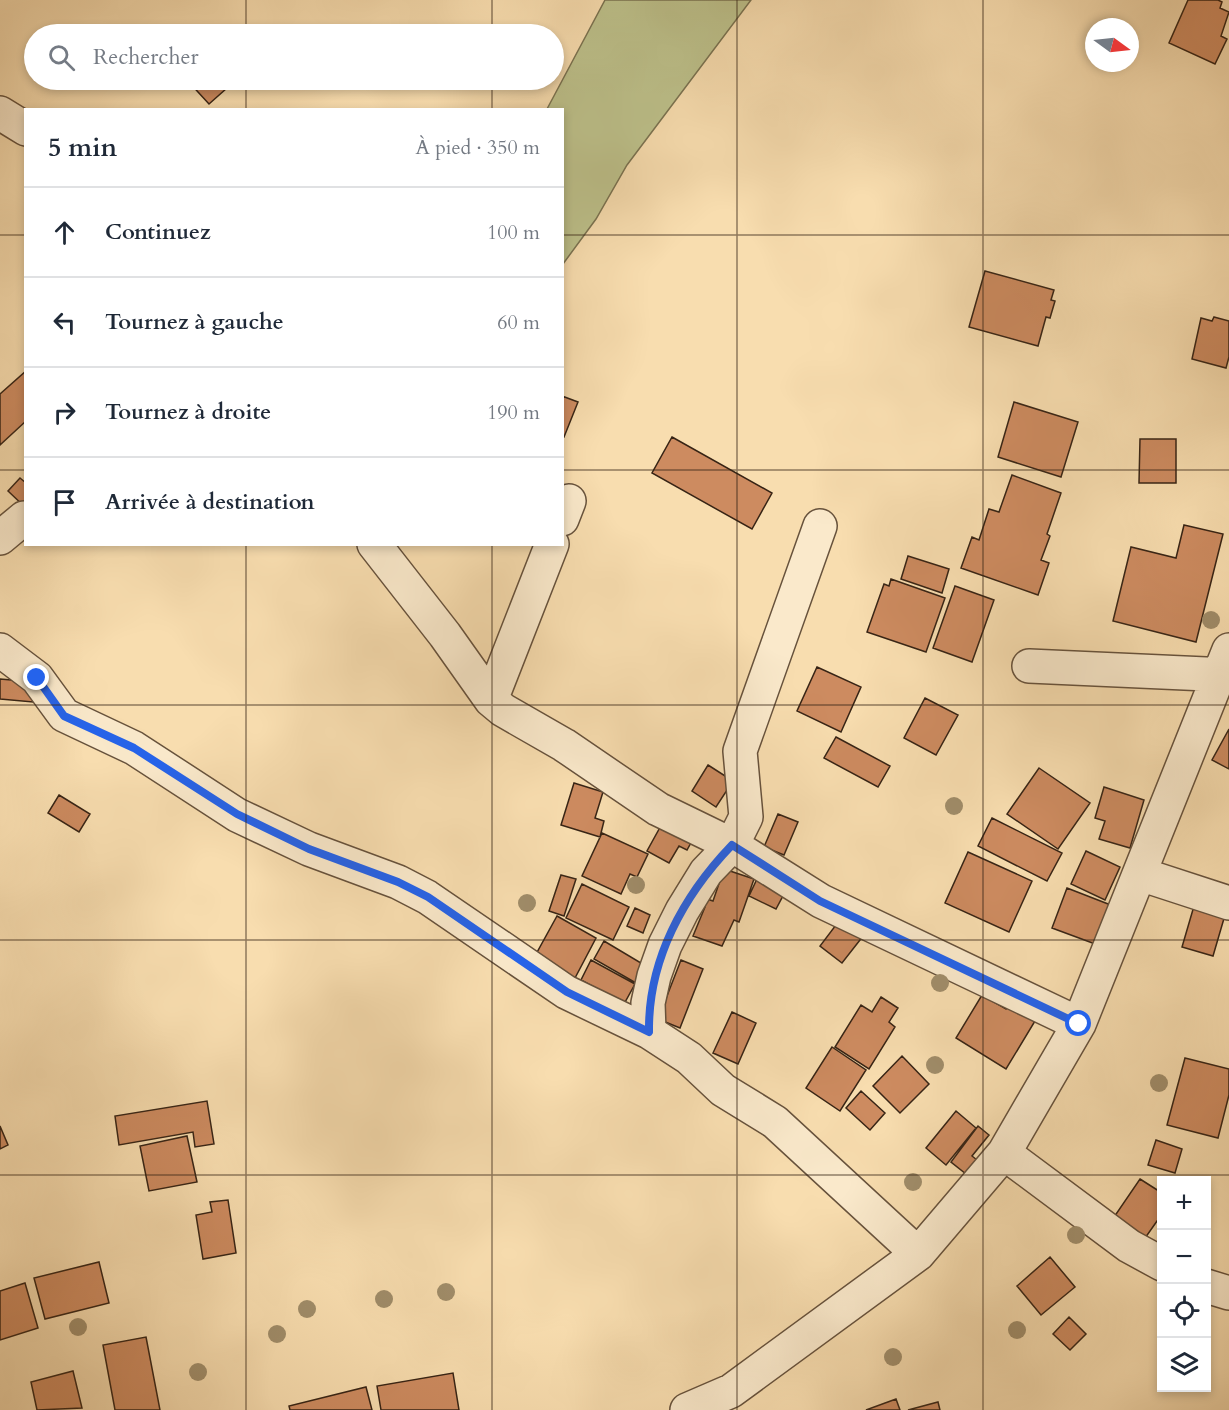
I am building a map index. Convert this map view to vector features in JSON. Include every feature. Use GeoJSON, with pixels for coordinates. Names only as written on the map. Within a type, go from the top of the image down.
{"type":"FeatureCollection","features":[{"type":"Feature","properties":{"kind":"street"},"geometry":{"type":"LineString","coordinates":[[0,113],[24,128]]}},
{"type":"Feature","properties":{"kind":"street"},"geometry":{"type":"LineString","coordinates":[[649,1032],[648,1002],[665,945],[682,911],[706,872],[732,845],[746,817],[740,751],[820,526]]}},
{"type":"Feature","properties":{"kind":"street"},"geometry":{"type":"LineString","coordinates":[[376,546],[445,634],[491,700],[564,745],[658,809],[732,845],[820,901],[1079,1024]]}},
{"type":"Feature","properties":{"kind":"street"},"geometry":{"type":"LineString","coordinates":[[491,700],[551,546]]}},
{"type":"Feature","properties":{"kind":"street"},"geometry":{"type":"LineString","coordinates":[[0,650],[37,678],[64,716],[134,748],[237,814],[309,849],[398,882],[428,897],[567,992],[649,1032],[689,1058],[723,1090],[775,1122],[918,1254]]}},
{"type":"Feature","properties":{"kind":"street"},"geometry":{"type":"LineString","coordinates":[[687,1410],[731,1391],[918,1254],[1004,1153],[1079,1024],[1225,667],[1029,666]]}},
{"type":"Feature","properties":{"kind":"street"},"geometry":{"type":"LineString","coordinates":[[1140,874],[1229,903]]}},
{"type":"Feature","properties":{"kind":"street"},"geometry":{"type":"LineString","coordinates":[[1004,1153],[1129,1246],[1157,1262]]}},
{"type":"Feature","properties":{"kind":"street"},"geometry":{"type":"LineString","coordinates":[[1211,1288],[1229,1293]]}},
{"type":"Feature","properties":{"kind":"green space"},"geometry":{"type":"Polygon","coordinates":[[[605,0],[751,0],[627,165],[596,219],[564,263],[564,108],[548,108],[557,90],[564,90],[564,77],[605,0]]]}},
{"type":"Feature","properties":{"kind":"building"},"geometry":{"type":"Polygon","coordinates":[[[1188,0],[1218,0],[1222,2],[1220,8],[1229,12],[1221,36],[1227,39],[1215,64],[1169,43],[1188,0]]]}},
{"type":"Feature","properties":{"kind":"building"},"geometry":{"type":"Polygon","coordinates":[[[196,90],[225,90],[209,104],[196,90]]]}},
{"type":"Feature","properties":{"kind":"building"},"geometry":{"type":"Polygon","coordinates":[[[985,271],[1054,290],[1051,300],[1055,301],[1050,318],[1046,317],[1038,346],[969,327],[985,271]]]}},
{"type":"Feature","properties":{"kind":"building"},"geometry":{"type":"Polygon","coordinates":[[[1214,317],[1229,321],[1229,357],[1226,368],[1192,359],[1201,318],[1212,321],[1214,317]]]}},
{"type":"Feature","properties":{"kind":"building"},"geometry":{"type":"Polygon","coordinates":[[[24,373],[24,423],[0,445],[0,394],[24,373]]]}},
{"type":"Feature","properties":{"kind":"building"},"geometry":{"type":"Polygon","coordinates":[[[564,397],[578,402],[564,437],[564,397]]]}},
{"type":"Feature","properties":{"kind":"building"},"geometry":{"type":"Polygon","coordinates":[[[1014,402],[1078,422],[1061,477],[998,457],[1014,402]]]}},
{"type":"Feature","properties":{"kind":"building"},"geometry":{"type":"Polygon","coordinates":[[[672,437],[772,493],[752,529],[652,473],[672,437]]]}},
{"type":"Feature","properties":{"kind":"building"},"geometry":{"type":"Polygon","coordinates":[[[1140,439],[1176,439],[1176,483],[1139,483],[1140,439]]]}},
{"type":"Feature","properties":{"kind":"building"},"geometry":{"type":"Polygon","coordinates":[[[1012,475],[1061,493],[1041,560],[1049,563],[1038,595],[961,568],[972,537],[979,540],[989,509],[999,512],[1012,475]]]}},
{"type":"Feature","properties":{"kind":"building"},"geometry":{"type":"Polygon","coordinates":[[[20,478],[24,481],[24,506],[8,491],[20,478]]]}},
{"type":"Feature","properties":{"kind":"building"},"geometry":{"type":"Polygon","coordinates":[[[1184,525],[1223,534],[1196,642],[1113,621],[1131,547],[1176,558],[1184,525]]]}},
{"type":"Feature","properties":{"kind":"building"},"geometry":{"type":"Polygon","coordinates":[[[908,556],[949,569],[942,593],[901,579],[908,556]]]}},
{"type":"Feature","properties":{"kind":"building"},"geometry":{"type":"Polygon","coordinates":[[[891,579],[945,598],[926,652],[867,632],[884,584],[889,586],[891,579]]]}},
{"type":"Feature","properties":{"kind":"building"},"geometry":{"type":"Polygon","coordinates":[[[955,586],[994,600],[972,662],[933,648],[955,586]]]}},
{"type":"Feature","properties":{"kind":"building"},"geometry":{"type":"Polygon","coordinates":[[[817,667],[861,687],[841,732],[797,711],[817,667]]]}},
{"type":"Feature","properties":{"kind":"building"},"geometry":{"type":"Polygon","coordinates":[[[0,679],[34,682],[33,702],[0,699],[0,679]]]}},
{"type":"Feature","properties":{"kind":"building"},"geometry":{"type":"Polygon","coordinates":[[[925,698],[958,715],[936,755],[904,738],[925,698]]]}},
{"type":"Feature","properties":{"kind":"building"},"geometry":{"type":"Polygon","coordinates":[[[1229,729],[1229,769],[1212,760],[1229,729]]]}},
{"type":"Feature","properties":{"kind":"building"},"geometry":{"type":"Polygon","coordinates":[[[836,737],[890,766],[878,787],[824,758],[836,737]]]}},
{"type":"Feature","properties":{"kind":"building"},"geometry":{"type":"Polygon","coordinates":[[[708,765],[733,781],[716,807],[692,791],[708,765]]]}},
{"type":"Feature","properties":{"kind":"building"},"geometry":{"type":"Polygon","coordinates":[[[1039,768],[1090,803],[1058,849],[1007,814],[1039,768]]]}},
{"type":"Feature","properties":{"kind":"building"},"geometry":{"type":"Polygon","coordinates":[[[574,783],[603,792],[595,818],[604,821],[600,837],[561,825],[574,783]]]}},
{"type":"Feature","properties":{"kind":"building"},"geometry":{"type":"Polygon","coordinates":[[[1104,787],[1144,800],[1130,848],[1099,839],[1105,821],[1095,818],[1104,787]]]}},
{"type":"Feature","properties":{"kind":"building"},"geometry":{"type":"Polygon","coordinates":[[[59,795],[90,814],[79,832],[48,813],[59,795]]]}},
{"type":"Feature","properties":{"kind":"building"},"geometry":{"type":"Polygon","coordinates":[[[778,814],[798,822],[784,855],[764,847],[778,814]]]}},
{"type":"Feature","properties":{"kind":"building"},"geometry":{"type":"Polygon","coordinates":[[[992,818],[1062,853],[1047,881],[978,846],[992,818]]]}},
{"type":"Feature","properties":{"kind":"building"},"geometry":{"type":"Polygon","coordinates":[[[663,822],[693,839],[687,850],[679,846],[669,863],[647,851],[663,822]]]}},
{"type":"Feature","properties":{"kind":"building"},"geometry":{"type":"Polygon","coordinates":[[[602,833],[648,854],[637,877],[630,874],[621,894],[582,876],[602,833]]]}},
{"type":"Feature","properties":{"kind":"building"},"geometry":{"type":"Polygon","coordinates":[[[1086,851],[1120,867],[1105,900],[1071,884],[1086,851]]]}},
{"type":"Feature","properties":{"kind":"building"},"geometry":{"type":"Polygon","coordinates":[[[968,852],[1032,881],[1009,932],[945,903],[968,852]]]}},
{"type":"Feature","properties":{"kind":"building"},"geometry":{"type":"Polygon","coordinates":[[[724,869],[754,879],[739,922],[734,920],[722,946],[693,936],[705,907],[701,906],[704,898],[713,901],[724,869]]]}},
{"type":"Feature","properties":{"kind":"building"},"geometry":{"type":"Polygon","coordinates":[[[561,875],[576,879],[564,916],[549,911],[561,875]]]}},
{"type":"Feature","properties":{"kind":"building"},"geometry":{"type":"Polygon","coordinates":[[[757,879],[785,892],[776,909],[749,896],[757,879]]]}},
{"type":"Feature","properties":{"kind":"building"},"geometry":{"type":"Polygon","coordinates":[[[582,884],[629,907],[613,940],[566,918],[582,884]]]}},
{"type":"Feature","properties":{"kind":"building"},"geometry":{"type":"Polygon","coordinates":[[[1067,888],[1121,909],[1106,948],[1052,928],[1067,888]]]}},
{"type":"Feature","properties":{"kind":"building"},"geometry":{"type":"Polygon","coordinates":[[[1194,906],[1225,915],[1213,956],[1182,947],[1194,906]]]}},
{"type":"Feature","properties":{"kind":"building"},"geometry":{"type":"Polygon","coordinates":[[[635,908],[650,915],[643,933],[627,926],[635,908]]]}},
{"type":"Feature","properties":{"kind":"building"},"geometry":{"type":"Polygon","coordinates":[[[845,913],[867,931],[842,963],[820,946],[845,913]]]}},
{"type":"Feature","properties":{"kind":"building"},"geometry":{"type":"Polygon","coordinates":[[[557,916],[596,938],[575,978],[535,956],[557,916]]]}},
{"type":"Feature","properties":{"kind":"building"},"geometry":{"type":"Polygon","coordinates":[[[604,941],[646,966],[636,983],[594,959],[604,941]]]}},
{"type":"Feature","properties":{"kind":"building"},"geometry":{"type":"Polygon","coordinates":[[[591,960],[635,984],[624,1004],[581,980],[591,960]]]}},
{"type":"Feature","properties":{"kind":"building"},"geometry":{"type":"Polygon","coordinates":[[[681,960],[703,969],[680,1028],[658,1019],[681,960]]]}},
{"type":"Feature","properties":{"kind":"building"},"geometry":{"type":"Polygon","coordinates":[[[982,995],[1006,1009],[1008,1005],[1035,1021],[1006,1069],[956,1038],[982,995]]]}},
{"type":"Feature","properties":{"kind":"building"},"geometry":{"type":"Polygon","coordinates":[[[881,997],[898,1008],[889,1022],[895,1027],[869,1069],[835,1047],[861,1005],[872,1012],[881,997]]]}},
{"type":"Feature","properties":{"kind":"building"},"geometry":{"type":"Polygon","coordinates":[[[732,1012],[756,1023],[738,1064],[713,1053],[732,1012]]]}},
{"type":"Feature","properties":{"kind":"building"},"geometry":{"type":"Polygon","coordinates":[[[832,1047],[866,1070],[840,1111],[806,1088],[832,1047]]]}},
{"type":"Feature","properties":{"kind":"building"},"geometry":{"type":"Polygon","coordinates":[[[902,1056],[929,1084],[900,1113],[873,1086],[902,1056]]]}},
{"type":"Feature","properties":{"kind":"building"},"geometry":{"type":"Polygon","coordinates":[[[1185,1058],[1229,1069],[1229,1095],[1218,1138],[1167,1125],[1185,1058]]]}},
{"type":"Feature","properties":{"kind":"building"},"geometry":{"type":"Polygon","coordinates":[[[861,1091],[885,1113],[870,1130],[846,1108],[861,1091]]]}},
{"type":"Feature","properties":{"kind":"building"},"geometry":{"type":"Polygon","coordinates":[[[207,1101],[214,1144],[195,1147],[193,1132],[119,1145],[115,1116],[207,1101]]]}},
{"type":"Feature","properties":{"kind":"building"},"geometry":{"type":"Polygon","coordinates":[[[956,1111],[976,1128],[946,1165],[926,1148],[956,1111]]]}},
{"type":"Feature","properties":{"kind":"building"},"geometry":{"type":"Polygon","coordinates":[[[0,1126],[8,1145],[0,1149],[0,1126]]]}},
{"type":"Feature","properties":{"kind":"building"},"geometry":{"type":"Polygon","coordinates":[[[978,1126],[989,1135],[972,1156],[977,1160],[966,1174],[951,1162],[978,1126]]]}},
{"type":"Feature","properties":{"kind":"building"},"geometry":{"type":"Polygon","coordinates":[[[187,1136],[197,1182],[149,1191],[140,1146],[187,1136]]]}},
{"type":"Feature","properties":{"kind":"building"},"geometry":{"type":"Polygon","coordinates":[[[1156,1140],[1182,1149],[1175,1173],[1148,1165],[1156,1140]]]}},
{"type":"Feature","properties":{"kind":"building"},"geometry":{"type":"Polygon","coordinates":[[[1140,1179],[1157,1190],[1157,1221],[1143,1241],[1112,1220],[1140,1179]]]}},
{"type":"Feature","properties":{"kind":"building"},"geometry":{"type":"Polygon","coordinates":[[[228,1200],[236,1253],[203,1259],[196,1215],[212,1212],[210,1202],[228,1200]]]}},
{"type":"Feature","properties":{"kind":"building"},"geometry":{"type":"Polygon","coordinates":[[[1050,1257],[1075,1287],[1041,1315],[1017,1286],[1050,1257]]]}},
{"type":"Feature","properties":{"kind":"building"},"geometry":{"type":"Polygon","coordinates":[[[99,1262],[109,1303],[45,1319],[34,1278],[99,1262]]]}},
{"type":"Feature","properties":{"kind":"building"},"geometry":{"type":"Polygon","coordinates":[[[25,1283],[38,1328],[0,1340],[0,1291],[25,1283]]]}},
{"type":"Feature","properties":{"kind":"building"},"geometry":{"type":"Polygon","coordinates":[[[1069,1317],[1086,1334],[1070,1350],[1053,1334],[1069,1317]]]}},
{"type":"Feature","properties":{"kind":"building"},"geometry":{"type":"Polygon","coordinates":[[[146,1337],[160,1410],[115,1410],[103,1345],[146,1337]]]}},
{"type":"Feature","properties":{"kind":"building"},"geometry":{"type":"Polygon","coordinates":[[[73,1371],[82,1408],[37,1410],[31,1382],[73,1371]]]}},
{"type":"Feature","properties":{"kind":"building"},"geometry":{"type":"Polygon","coordinates":[[[453,1373],[459,1410],[381,1410],[377,1386],[453,1373]]]}},
{"type":"Feature","properties":{"kind":"building"},"geometry":{"type":"Polygon","coordinates":[[[366,1387],[372,1410],[290,1410],[289,1406],[366,1387]]]}},
{"type":"Feature","properties":{"kind":"building"},"geometry":{"type":"Polygon","coordinates":[[[896,1399],[900,1410],[866,1410],[896,1399]]]}},
{"type":"Feature","properties":{"kind":"building"},"geometry":{"type":"Polygon","coordinates":[[[938,1402],[940,1410],[908,1410],[938,1402]]]}},
{"type":"Feature","properties":{"kind":"route"},"geometry":{"type":"LineString","coordinates":[[37,678],[64,716],[134,748],[237,814],[309,849],[398,882],[428,897],[567,992],[649,1032],[648,1002],[665,945],[682,911],[706,872],[732,845],[820,901],[1079,1024]]}}]}
